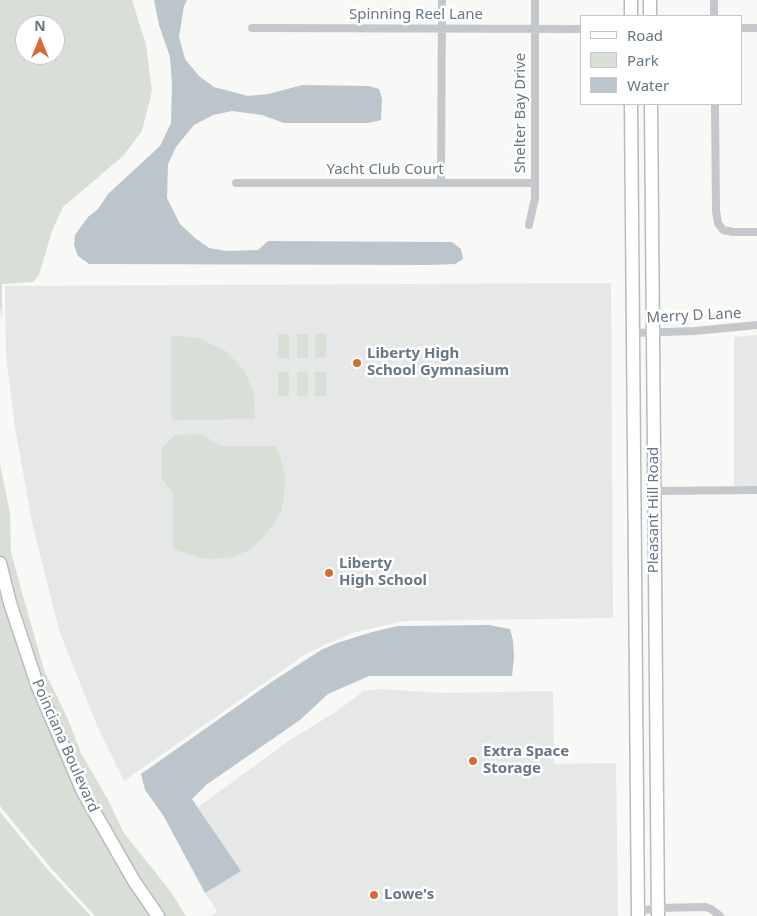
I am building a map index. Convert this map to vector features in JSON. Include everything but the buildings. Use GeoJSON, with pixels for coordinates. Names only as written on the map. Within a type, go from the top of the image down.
{"type":"FeatureCollection","features":[{"type":"Feature","properties":{"kind":"main road"},"geometry":{"type":"LineString","coordinates":[[631,0],[631,15]]}},
{"type":"Feature","properties":{"kind":"main road"},"geometry":{"type":"LineString","coordinates":[[650,0],[650,15]]}},
{"type":"Feature","properties":{"kind":"main road","name":"Pleasant Hill Road"},"geometry":{"type":"LineString","coordinates":[[631,105],[638,914]]}},
{"type":"Feature","properties":{"kind":"main road","name":"Pleasant Hill Road"},"geometry":{"type":"LineString","coordinates":[[651,105],[658,912]]}},
{"type":"Feature","properties":{"kind":"main road"},"geometry":{"type":"LineString","coordinates":[[634,457],[644,478],[654,491]]}},
{"type":"Feature","properties":{"kind":"main road","name":"Poinciana Boulevard"},"geometry":{"type":"LineString","coordinates":[[0,563],[10,603],[38,687],[83,792],[134,881],[158,916]]}},
{"type":"Feature","properties":{"kind":"street"},"geometry":{"type":"LineString","coordinates":[[441,183],[442,0]]}},
{"type":"Feature","properties":{"kind":"street","name":"Shelter Bay Drive"},"geometry":{"type":"LineString","coordinates":[[529,225],[535,198],[535,0]]}},
{"type":"Feature","properties":{"kind":"street"},"geometry":{"type":"LineString","coordinates":[[714,0],[714,15]]}},
{"type":"Feature","properties":{"kind":"street","name":"Spinning Reel Lane"},"geometry":{"type":"LineString","coordinates":[[252,28],[580,29]]}},
{"type":"Feature","properties":{"kind":"street"},"geometry":{"type":"LineString","coordinates":[[742,28],[757,28]]}},
{"type":"Feature","properties":{"kind":"street"},"geometry":{"type":"LineString","coordinates":[[715,105],[716,211],[718,223],[723,230],[757,232]]}},
{"type":"Feature","properties":{"kind":"street","name":"Yacht Club Court"},"geometry":{"type":"LineString","coordinates":[[236,183],[535,184]]}},
{"type":"Feature","properties":{"kind":"street","name":"Merry D Lane"},"geometry":{"type":"LineString","coordinates":[[633,333],[757,326]]}},
{"type":"Feature","properties":{"kind":"street"},"geometry":{"type":"LineString","coordinates":[[654,491],[757,490]]}},
{"type":"Feature","properties":{"kind":"street"},"geometry":{"type":"LineString","coordinates":[[638,914],[705,907],[711,909],[719,916]]}},
{"type":"Feature","properties":{"kind":"shaded area","name":"Liberty High School"},"geometry":{"type":"Polygon","coordinates":[[[611,283],[613,618],[404,621],[352,633],[307,653],[124,781],[98,728],[60,633],[33,527],[15,428],[6,355],[5,286],[611,283]]]}},
{"type":"Feature","properties":{"kind":"shaded area"},"geometry":{"type":"Polygon","coordinates":[[[757,335],[757,486],[734,486],[734,337],[757,335]]]}},
{"type":"Feature","properties":{"kind":"shaded area"},"geometry":{"type":"Polygon","coordinates":[[[379,689],[443,693],[553,691],[554,764],[616,763],[618,916],[211,916],[217,911],[205,893],[240,871],[198,807],[290,740],[334,713],[364,691],[379,689]]]}},
{"type":"Feature","properties":{"kind":"green space"},"geometry":{"type":"Polygon","coordinates":[[[0,0],[132,0],[146,45],[152,91],[142,131],[123,156],[63,207],[52,231],[39,275],[33,282],[2,284],[2,321],[0,306],[0,0]]]}},
{"type":"Feature","properties":{"kind":"green space"},"geometry":{"type":"Polygon","coordinates":[[[278,334],[289,334],[289,358],[278,358],[278,334]]]}},
{"type":"Feature","properties":{"kind":"green space"},"geometry":{"type":"Polygon","coordinates":[[[297,334],[308,334],[308,358],[297,358],[297,334]]]}},
{"type":"Feature","properties":{"kind":"green space"},"geometry":{"type":"Polygon","coordinates":[[[315,334],[326,334],[326,358],[315,358],[315,334]]]}},
{"type":"Feature","properties":{"kind":"green space"},"geometry":{"type":"Polygon","coordinates":[[[171,335],[198,338],[226,351],[244,370],[254,394],[255,419],[174,420],[171,416],[171,335]]]}},
{"type":"Feature","properties":{"kind":"green space"},"geometry":{"type":"Polygon","coordinates":[[[278,372],[289,372],[289,396],[278,396],[278,372]]]}},
{"type":"Feature","properties":{"kind":"green space"},"geometry":{"type":"Polygon","coordinates":[[[297,372],[308,372],[308,396],[297,396],[297,372]]]}},
{"type":"Feature","properties":{"kind":"green space"},"geometry":{"type":"Polygon","coordinates":[[[315,372],[326,372],[326,396],[315,396],[315,372]]]}},
{"type":"Feature","properties":{"kind":"green space"},"geometry":{"type":"Polygon","coordinates":[[[202,434],[220,446],[275,446],[280,456],[285,476],[284,498],[276,521],[259,542],[247,551],[232,557],[201,558],[173,549],[173,494],[162,479],[162,448],[175,435],[202,434]]]}},
{"type":"Feature","properties":{"kind":"green space"},"geometry":{"type":"Polygon","coordinates":[[[0,464],[10,513],[11,553],[44,670],[67,717],[81,753],[108,800],[124,833],[171,892],[186,916],[95,916],[50,867],[0,806],[0,464]]]}},
{"type":"Feature","properties":{"kind":"green space"},"geometry":{"type":"Polygon","coordinates":[[[0,812],[48,870],[91,916],[0,916],[0,812]]]}},
{"type":"Feature","properties":{"kind":"water"},"geometry":{"type":"Polygon","coordinates":[[[154,0],[187,0],[184,6],[179,37],[185,59],[199,76],[214,87],[248,96],[268,94],[303,85],[369,86],[379,89],[382,99],[381,120],[368,123],[284,123],[262,115],[232,111],[213,115],[194,125],[176,147],[168,164],[167,198],[180,224],[195,238],[209,248],[227,251],[258,250],[268,241],[452,242],[461,249],[463,259],[455,264],[428,265],[89,264],[78,256],[74,245],[75,235],[88,217],[98,209],[108,194],[160,146],[171,123],[172,85],[170,57],[159,25],[154,0]]]}},
{"type":"Feature","properties":{"kind":"water"},"geometry":{"type":"Polygon","coordinates":[[[489,625],[510,629],[514,657],[512,676],[369,676],[328,694],[300,720],[206,785],[192,799],[241,871],[205,893],[163,815],[145,790],[141,774],[273,681],[321,650],[337,643],[398,626],[489,625]]]}},
{"type":"Feature","properties":{"kind":"place","name":"Liberty High School Gymnasium"},"geometry":{"type":"Point","coordinates":[357,363]}},
{"type":"Feature","properties":{"kind":"place","name":"Liberty High School"},"geometry":{"type":"Point","coordinates":[329,573]}},
{"type":"Feature","properties":{"kind":"place","name":"Extra Space Storage"},"geometry":{"type":"Point","coordinates":[473,761]}},
{"type":"Feature","properties":{"kind":"place","name":"Lowe's"},"geometry":{"type":"Point","coordinates":[374,895]}}]}
